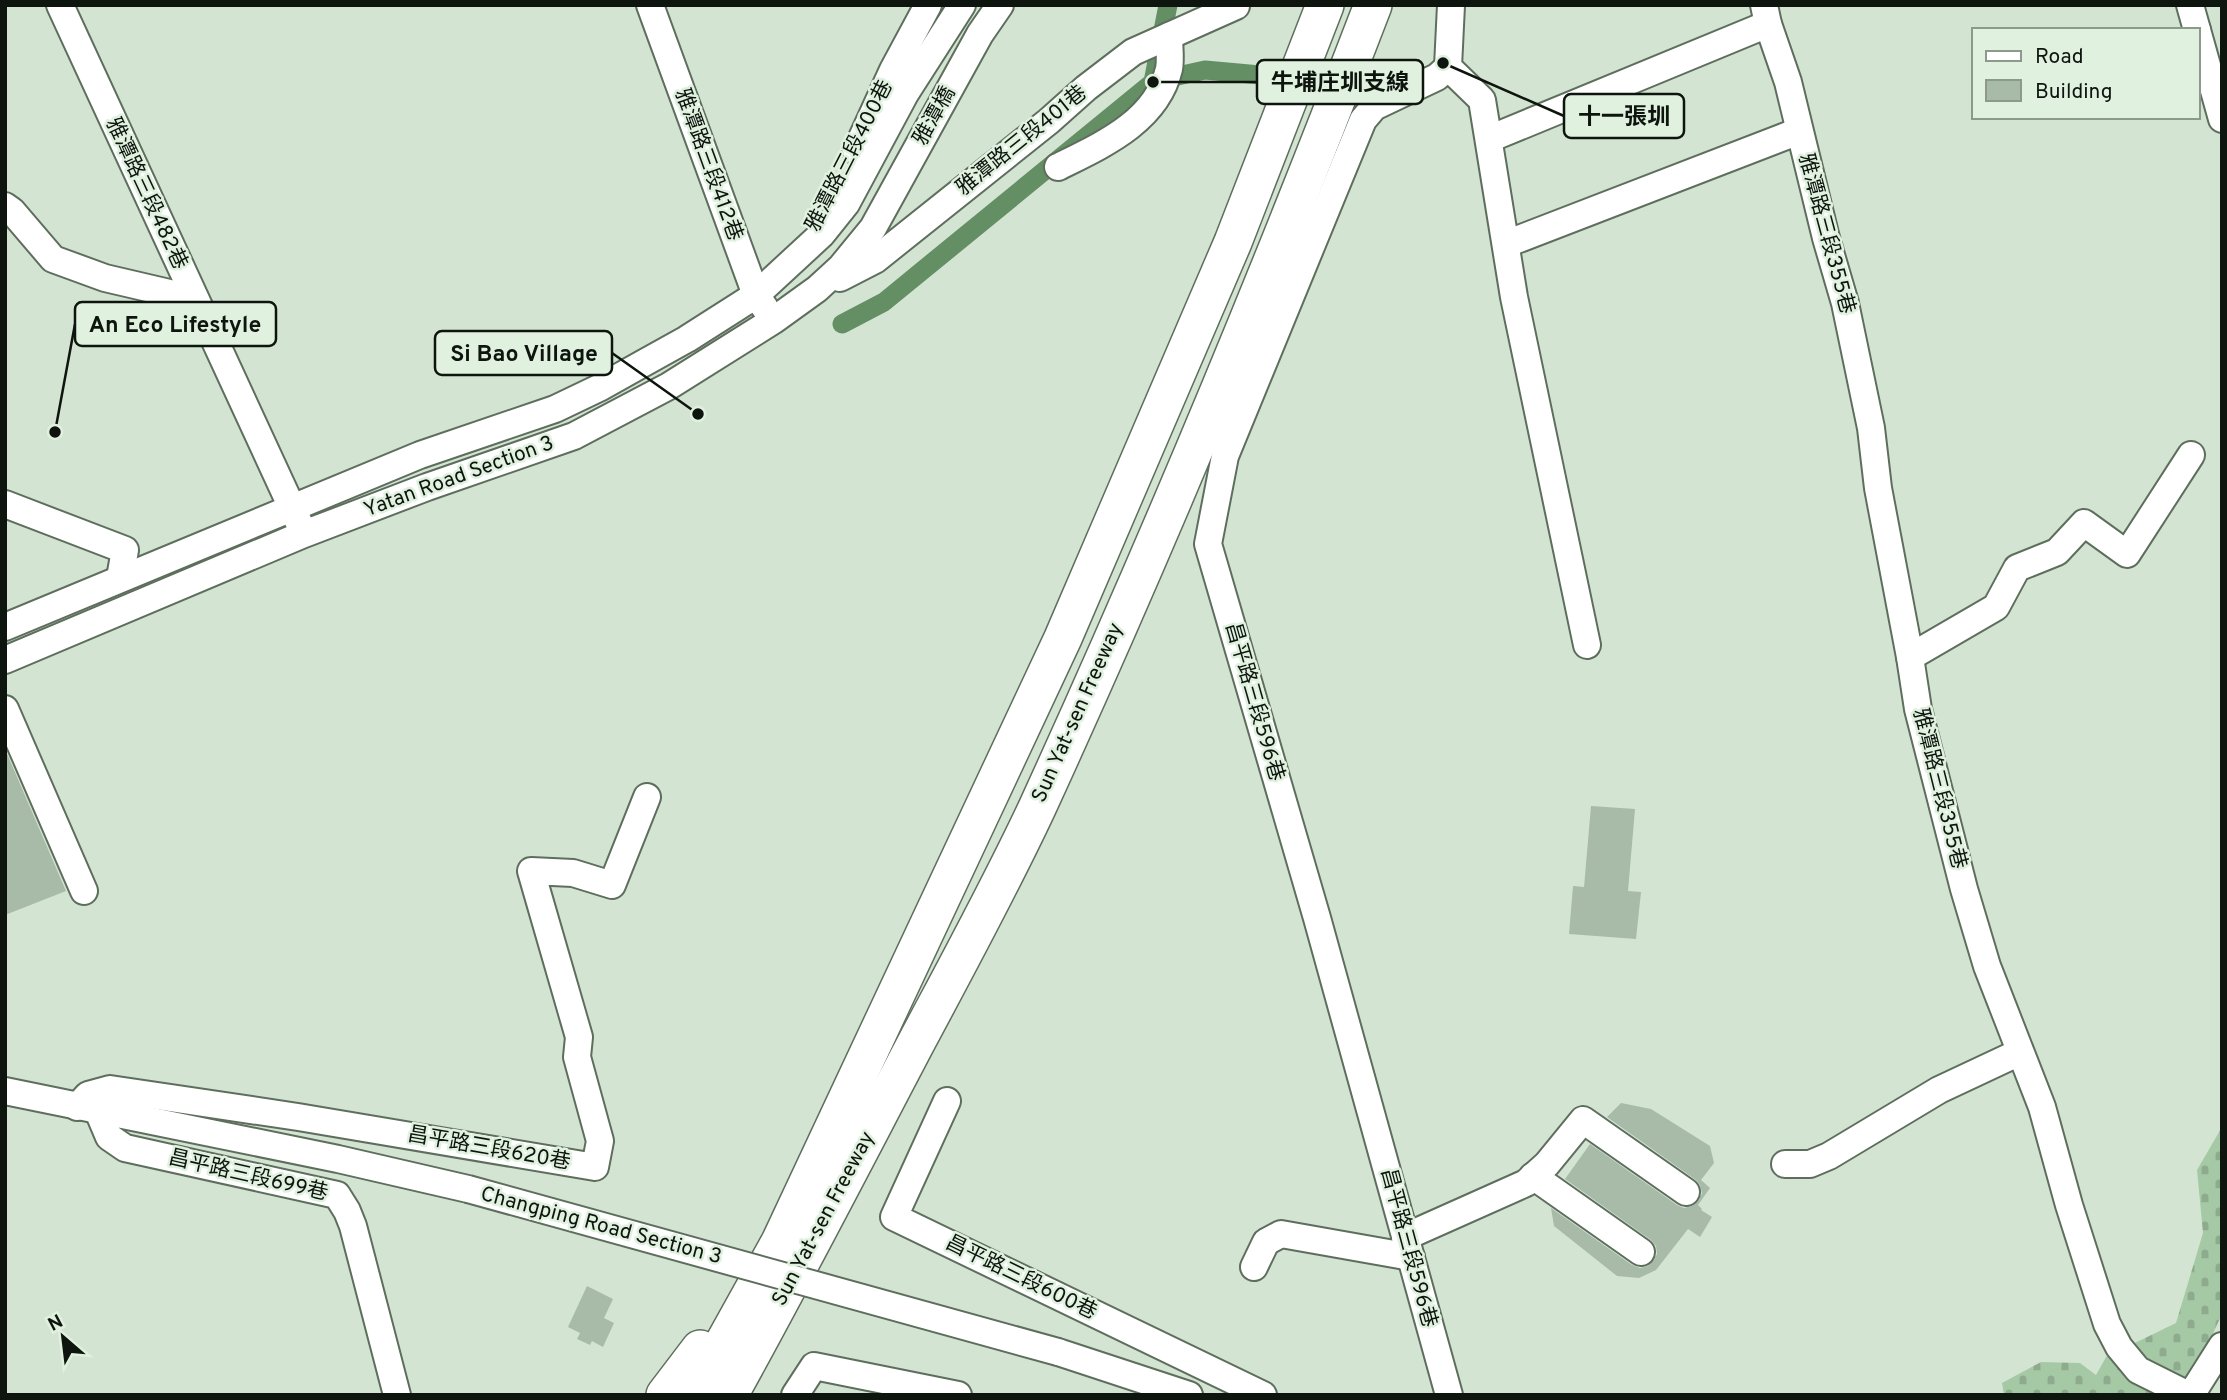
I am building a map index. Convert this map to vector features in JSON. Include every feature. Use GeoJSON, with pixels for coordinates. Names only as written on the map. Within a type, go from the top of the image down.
{"type":"FeatureCollection","features":[{"type":"Feature","properties":{"kind":"highway","name":"Sun Yat-sen Freeway"},"geometry":{"type":"LineString","coordinates":[[729,1395],[1063,638],[1233,242],[1325,5]]}},
{"type":"Feature","properties":{"kind":"highway","name":"Sun Yat-sen Freeway"},"geometry":{"type":"LineString","coordinates":[[695,1395],[792,1250],[1002,879],[1036,809],[1220,390],[1307,177],[1373,5]]}},
{"type":"Feature","properties":{"kind":"highway"},"geometry":{"type":"LineString","coordinates":[[665,1395],[792,1250]]}},
{"type":"Feature","properties":{"kind":"highway"},"geometry":{"type":"LineString","coordinates":[[750,1395],[769,1361],[792,1250]]}},
{"type":"Feature","properties":{"kind":"street","name":"雅潭路三段482巷"},"geometry":{"type":"LineString","coordinates":[[60,5],[304,534]]}},
{"type":"Feature","properties":{"kind":"street","name":"雅潭路三段412巷"},"geometry":{"type":"LineString","coordinates":[[650,5],[755,295],[774,320]]}},
{"type":"Feature","properties":{"kind":"street","name":"雅潭路三段400巷"},"geometry":{"type":"LineString","coordinates":[[755,295],[800,251],[822,216],[928,5]]}},
{"type":"Feature","properties":{"kind":"street","name":"雅潭橋"},"geometry":{"type":"LineString","coordinates":[[846,204],[905,94],[962,5]]}},
{"type":"Feature","properties":{"kind":"street","name":"雅潭橋"},"geometry":{"type":"LineString","coordinates":[[873,228],[980,34],[1000,5]]}},
{"type":"Feature","properties":{"kind":"street"},"geometry":{"type":"LineString","coordinates":[[1451,5],[1448,67],[1482,100],[1514,297],[1587,645]]}},
{"type":"Feature","properties":{"kind":"street"},"geometry":{"type":"LineString","coordinates":[[2190,5],[2196,28]]}},
{"type":"Feature","properties":{"kind":"street","name":"雅潭路三段401巷"},"geometry":{"type":"LineString","coordinates":[[817,289],[875,260],[1133,52],[1236,6]]}},
{"type":"Feature","properties":{"kind":"street","name":"雅潭路三段355巷"},"geometry":{"type":"LineString","coordinates":[[1489,139],[1766,15],[1788,82],[1826,238],[1845,303],[1871,428],[1878,488],[1918,709],[1964,889],[1987,966],[2042,1107],[2069,1205],[2107,1324],[2119,1347],[2138,1370],[2190,1395]]}},
{"type":"Feature","properties":{"kind":"street"},"geometry":{"type":"LineString","coordinates":[[1058,167],[1111,141],[1142,117],[1161,88],[1170,67],[1167,37]]}},
{"type":"Feature","properties":{"kind":"street"},"geometry":{"type":"LineString","coordinates":[[2199,37],[2222,120]]}},
{"type":"Feature","properties":{"kind":"street","name":"昌平路三段596巷"},"geometry":{"type":"LineString","coordinates":[[1448,67],[1437,77],[1374,107],[1363,120],[1225,456],[1208,544],[1317,918],[1449,1395]]}},
{"type":"Feature","properties":{"kind":"street","name":"雅潭路三段355巷"},"geometry":{"type":"LineString","coordinates":[[1506,244],[1799,131]]}},
{"type":"Feature","properties":{"kind":"street","name":"Yatan Road Section 3"},"geometry":{"type":"LineString","coordinates":[[5,627],[421,455],[555,409],[601,387],[654,358],[755,295],[822,234],[846,204]]}},
{"type":"Feature","properties":{"kind":"street"},"geometry":{"type":"LineString","coordinates":[[5,206],[53,259],[105,278],[195,299]]}},
{"type":"Feature","properties":{"kind":"street","name":"Yatan Road Section 3"},"geometry":{"type":"LineString","coordinates":[[5,660],[304,534],[427,487],[574,436],[669,386],[774,320],[817,289],[858,248],[873,228]]}},
{"type":"Feature","properties":{"kind":"street"},"geometry":{"type":"LineString","coordinates":[[1910,656],[1996,607],[2017,568],[2057,552],[2084,523],[2127,554],[2190,454]]}},
{"type":"Feature","properties":{"kind":"street"},"geometry":{"type":"LineString","coordinates":[[5,504],[125,550],[120,578]]}},
{"type":"Feature","properties":{"kind":"street"},"geometry":{"type":"LineString","coordinates":[[5,709],[83,891]]}},
{"type":"Feature","properties":{"kind":"street","name":"昌平路三段620巷"},"geometry":{"type":"LineString","coordinates":[[88,1109],[88,1095],[110,1089],[298,1117],[595,1167],[600,1141],[577,1057],[579,1037],[531,871],[573,873],[612,885],[647,797]]}},
{"type":"Feature","properties":{"kind":"street"},"geometry":{"type":"LineString","coordinates":[[1786,1164],[1810,1164],[1829,1156],[1939,1090],[2021,1052]]}},
{"type":"Feature","properties":{"kind":"street","name":"Changping Road Section 3"},"geometry":{"type":"LineString","coordinates":[[5,1091],[468,1189],[1058,1352],[1189,1395]]}},
{"type":"Feature","properties":{"kind":"street","name":"昌平路三段600巷"},"geometry":{"type":"LineString","coordinates":[[947,1101],[894,1217],[1263,1395]]}},
{"type":"Feature","properties":{"kind":"street","name":"昌平路三段699巷"},"geometry":{"type":"LineString","coordinates":[[88,1109],[109,1138],[125,1148],[337,1195],[353,1226],[397,1395]]}},
{"type":"Feature","properties":{"kind":"street"},"geometry":{"type":"LineString","coordinates":[[1254,1267],[1266,1242],[1281,1234],[1408,1247],[1526,1183],[1547,1164],[1583,1120],[1686,1192]]}},
{"type":"Feature","properties":{"kind":"street"},"geometry":{"type":"LineString","coordinates":[[1533,1177],[1641,1252]]}},
{"type":"Feature","properties":{"kind":"street"},"geometry":{"type":"LineString","coordinates":[[2190,1395],[2222,1346]]}},
{"type":"Feature","properties":{"kind":"street"},"geometry":{"type":"LineString","coordinates":[[795,1395],[814,1366],[949,1394]]}},
{"type":"Feature","properties":{"kind":"green space"},"geometry":{"type":"Polygon","coordinates":[[[2222,1127],[2222,1314],[2194,1375],[2175,1395],[2004,1395],[2002,1383],[2041,1362],[2080,1363],[2096,1375],[2106,1357],[2176,1323],[2203,1233],[2197,1170],[2222,1127]]]}},
{"type":"Feature","properties":{"kind":"building"},"geometry":{"type":"Polygon","coordinates":[[[5,749],[66,891],[5,915],[5,749]]]}},
{"type":"Feature","properties":{"kind":"building"},"geometry":{"type":"Polygon","coordinates":[[[1591,806],[1635,809],[1628,891],[1641,892],[1636,939],[1569,934],[1573,886],[1584,887],[1591,806]]]}},
{"type":"Feature","properties":{"kind":"building"},"geometry":{"type":"Polygon","coordinates":[[[1621,1103],[1651,1109],[1710,1146],[1714,1163],[1701,1180],[1710,1188],[1698,1205],[1712,1217],[1700,1237],[1688,1229],[1656,1270],[1639,1278],[1617,1276],[1554,1226],[1551,1208],[1640,1268],[1648,1266],[1657,1254],[1656,1246],[1651,1240],[1565,1179],[1590,1144],[1677,1205],[1684,1208],[1699,1200],[1702,1193],[1696,1180],[1607,1117],[1621,1103]]]}},
{"type":"Feature","properties":{"kind":"building"},"geometry":{"type":"Polygon","coordinates":[[[587,1286],[613,1299],[604,1318],[614,1323],[603,1347],[592,1341],[590,1345],[577,1339],[580,1333],[568,1327],[587,1286]]]}},
{"type":"Feature","properties":{"kind":"waterway"},"geometry":{"type":"LineString","coordinates":[[842,324],[884,302],[1153,82],[1168,5]]}},
{"type":"Feature","properties":{"kind":"waterway"},"geometry":{"type":"LineString","coordinates":[[1155,81],[1205,70],[1272,76]]}},
{"type":"Feature","properties":{"kind":"place","name":"十一張圳"},"geometry":{"type":"Point","coordinates":[1443,63]}},
{"type":"Feature","properties":{"kind":"place","name":"牛埔庄圳支線"},"geometry":{"type":"Point","coordinates":[1153,82]}},
{"type":"Feature","properties":{"kind":"place","name":"Si Bao Village"},"geometry":{"type":"Point","coordinates":[698,414]}},
{"type":"Feature","properties":{"kind":"place","name":"An Eco Lifestyle"},"geometry":{"type":"Point","coordinates":[55,432]}}]}
